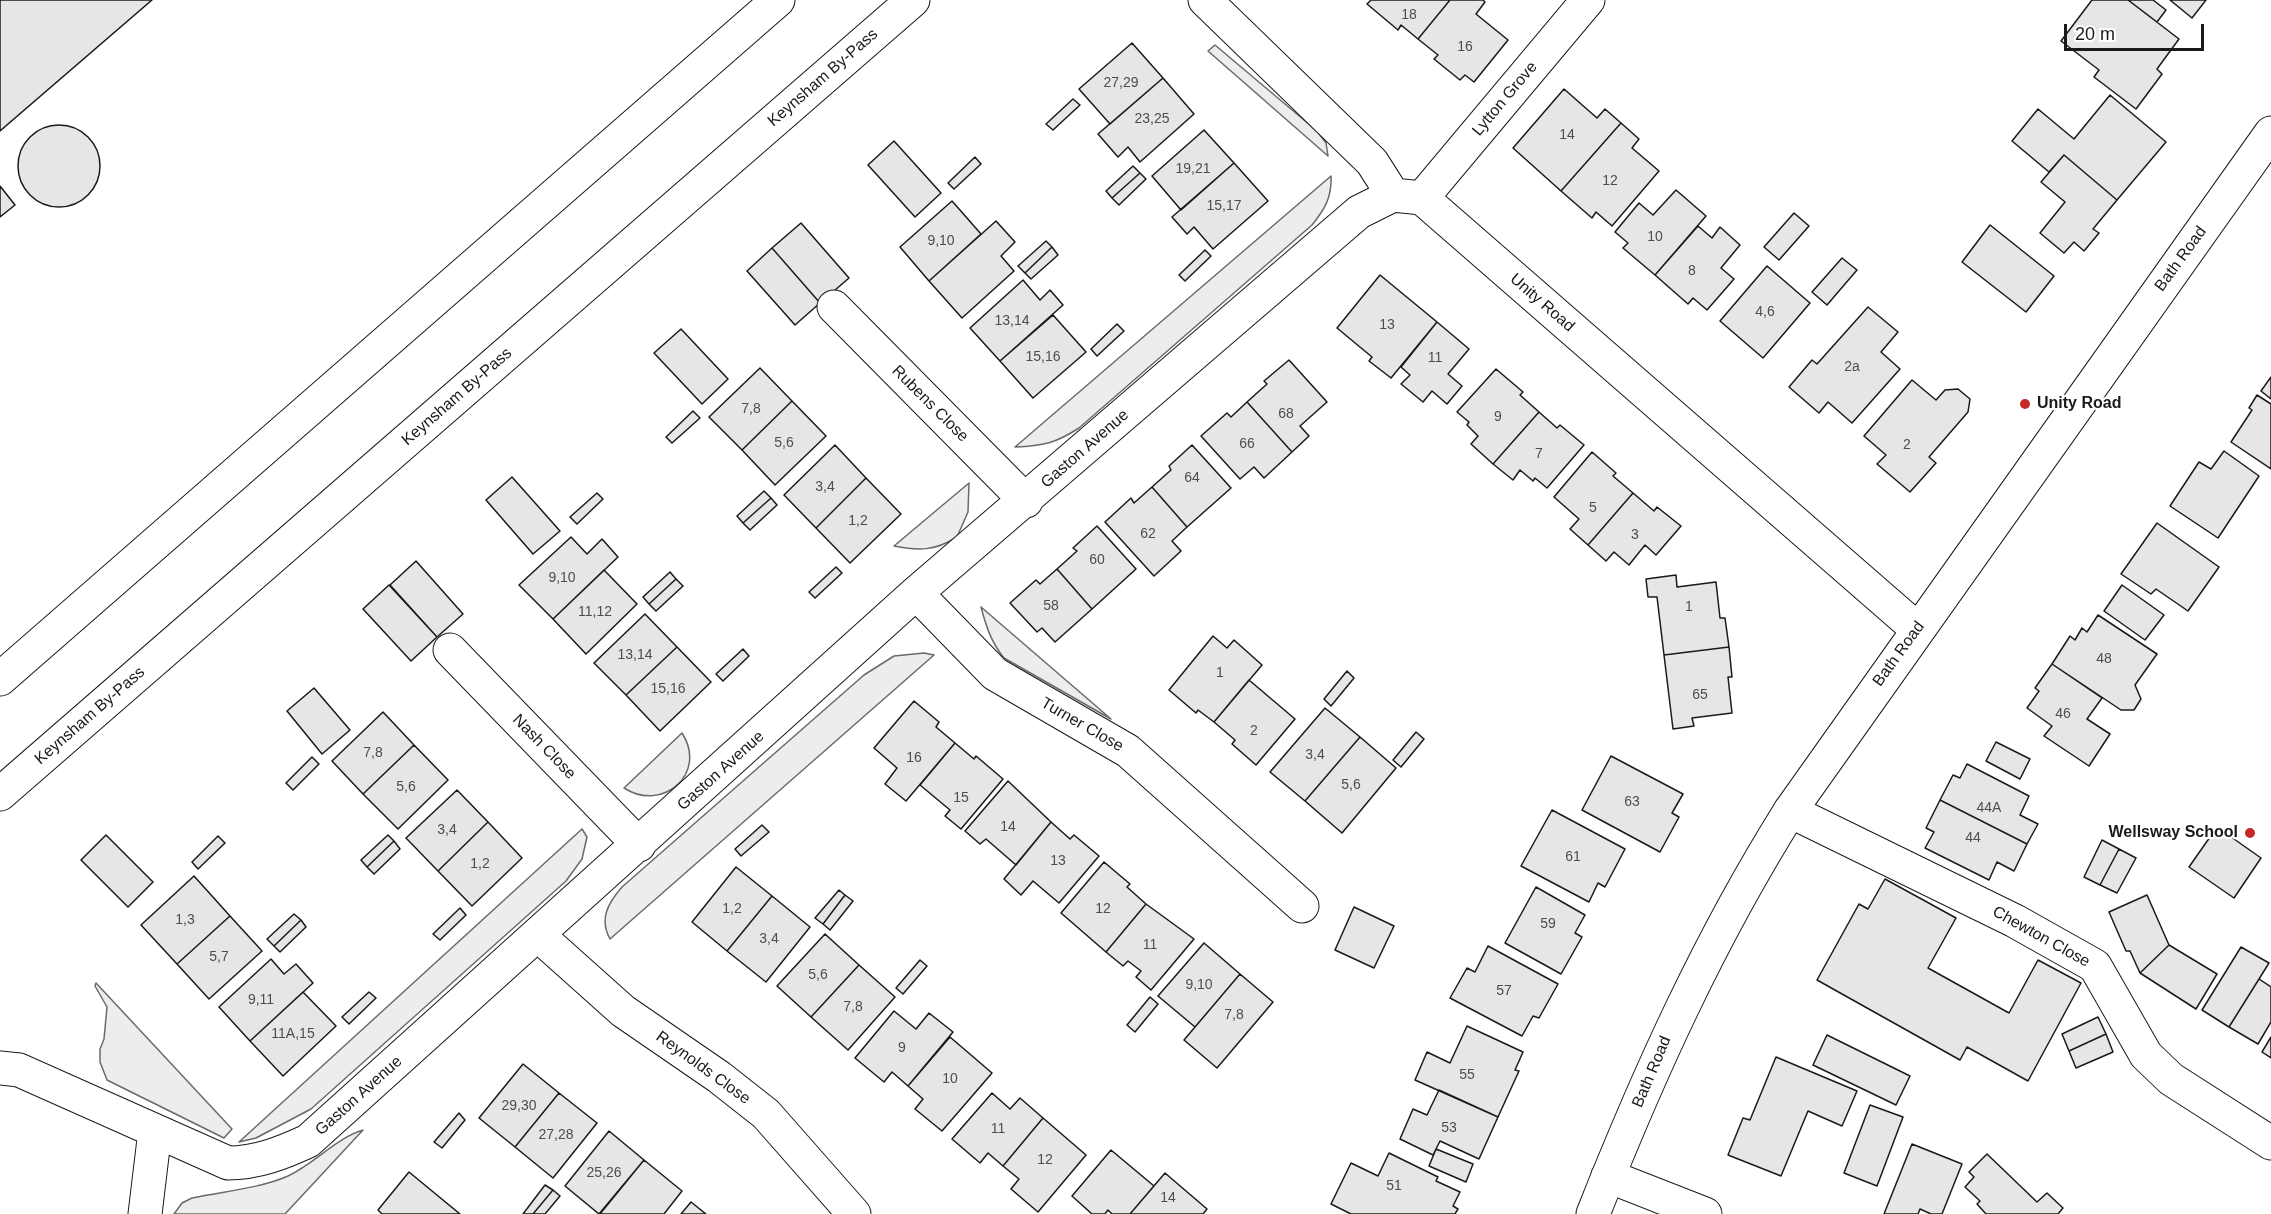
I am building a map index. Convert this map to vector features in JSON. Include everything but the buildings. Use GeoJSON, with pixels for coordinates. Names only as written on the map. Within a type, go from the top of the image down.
{"type":"FeatureCollection","features":[{"type":"Feature","properties":{"kind":"main road"},"geometry":{"type":"LineString","coordinates":[[0,679],[778,0]]}},
{"type":"Feature","properties":{"kind":"main road","name":"Keynsham By-Pass"},"geometry":{"type":"LineString","coordinates":[[0,794],[913,0]]}},
{"type":"Feature","properties":{"kind":"main road","name":"Unity Road"},"geometry":{"type":"LineString","coordinates":[[1205,0],[1407,197],[1917,629]]}},
{"type":"Feature","properties":{"kind":"main road","name":"Lytton Grove"},"geometry":{"type":"LineString","coordinates":[[1407,197],[1588,0]]}},
{"type":"Feature","properties":{"kind":"main road","name":"Bath Road"},"geometry":{"type":"LineString","coordinates":[[1593,1214],[1668,1032],[1744,884],[1790,811],[1917,629],[2271,134]]}},
{"type":"Feature","properties":{"kind":"main road","name":"Gaston Avenue"},"geometry":{"type":"LineString","coordinates":[[0,1068],[19,1070],[228,1163],[245,1163],[276,1155],[308,1141],[916,593],[1026,501],[1359,212],[1407,197]]}},
{"type":"Feature","properties":{"kind":"main road","name":"Rubens Close"},"geometry":{"type":"LineString","coordinates":[[834,308],[1026,501]]}},
{"type":"Feature","properties":{"kind":"main road","name":"Turner Close"},"geometry":{"type":"LineString","coordinates":[[916,593],[995,674],[1128,751],[1302,906]]}},
{"type":"Feature","properties":{"kind":"main road","name":"Nash Close"},"geometry":{"type":"LineString","coordinates":[[450,650],[639,845]]}},
{"type":"Feature","properties":{"kind":"main road","name":"Chewton Close"},"geometry":{"type":"LineString","coordinates":[[1790,811],[2015,921],[2095,966],[2146,1056],[2171,1079],[2271,1143]]}},
{"type":"Feature","properties":{"kind":"main road","name":"Reynolds Close"},"geometry":{"type":"LineString","coordinates":[[538,935],[623,1011],[719,1077],[765,1114],[854,1214]]}},
{"type":"Feature","properties":{"kind":"main road"},"geometry":{"type":"LineString","coordinates":[[145,1214],[155,1131]]}},
{"type":"Feature","properties":{"kind":"main road"},"geometry":{"type":"LineString","coordinates":[[1608,1176],[1705,1214]]}},
{"type":"Feature","properties":{"kind":"shaded area"},"geometry":{"type":"Polygon","coordinates":[[[1215,45],[1317,131],[1326,143],[1328,156],[1208,51],[1215,45]]]}},
{"type":"Feature","properties":{"kind":"shaded area"},"geometry":{"type":"Polygon","coordinates":[[[1331,176],[1327,202],[1312,225],[1079,428],[1049,443],[1015,447],[1331,176]]]}},
{"type":"Feature","properties":{"kind":"shaded area"},"geometry":{"type":"Polygon","coordinates":[[[969,483],[968,512],[957,537],[927,549],[894,546],[969,483]]]}},
{"type":"Feature","properties":{"kind":"shaded area"},"geometry":{"type":"Polygon","coordinates":[[[981,607],[1111,719],[1004,658],[990,634],[981,607]]]}},
{"type":"Feature","properties":{"kind":"shaded area"},"geometry":{"type":"Polygon","coordinates":[[[924,653],[934,655],[610,939],[605,918],[609,905],[622,887],[864,675],[894,656],[924,653]]]}},
{"type":"Feature","properties":{"kind":"shaded area"},"geometry":{"type":"Polygon","coordinates":[[[682,733],[689,748],[689,762],[685,775],[677,785],[653,796],[624,788],[682,733]]]}},
{"type":"Feature","properties":{"kind":"shaded area"},"geometry":{"type":"Polygon","coordinates":[[[582,829],[587,837],[582,859],[566,881],[311,1109],[256,1138],[239,1142],[582,829]]]}},
{"type":"Feature","properties":{"kind":"shaded area"},"geometry":{"type":"Polygon","coordinates":[[[96,983],[232,1129],[224,1138],[107,1080],[100,1062],[100,1049],[104,1039],[107,1007],[95,986],[96,983]]]}},
{"type":"Feature","properties":{"kind":"shaded area"},"geometry":{"type":"Polygon","coordinates":[[[363,1130],[285,1214],[174,1214],[182,1203],[192,1198],[253,1187],[288,1176],[334,1145],[363,1130]]]}},
{"type":"Feature","properties":{"kind":"place","name":"Unity Road"},"geometry":{"type":"Point","coordinates":[2025,404]}},
{"type":"Feature","properties":{"kind":"place","name":"Wellsway School"},"geometry":{"type":"Point","coordinates":[2250,833]}}]}
